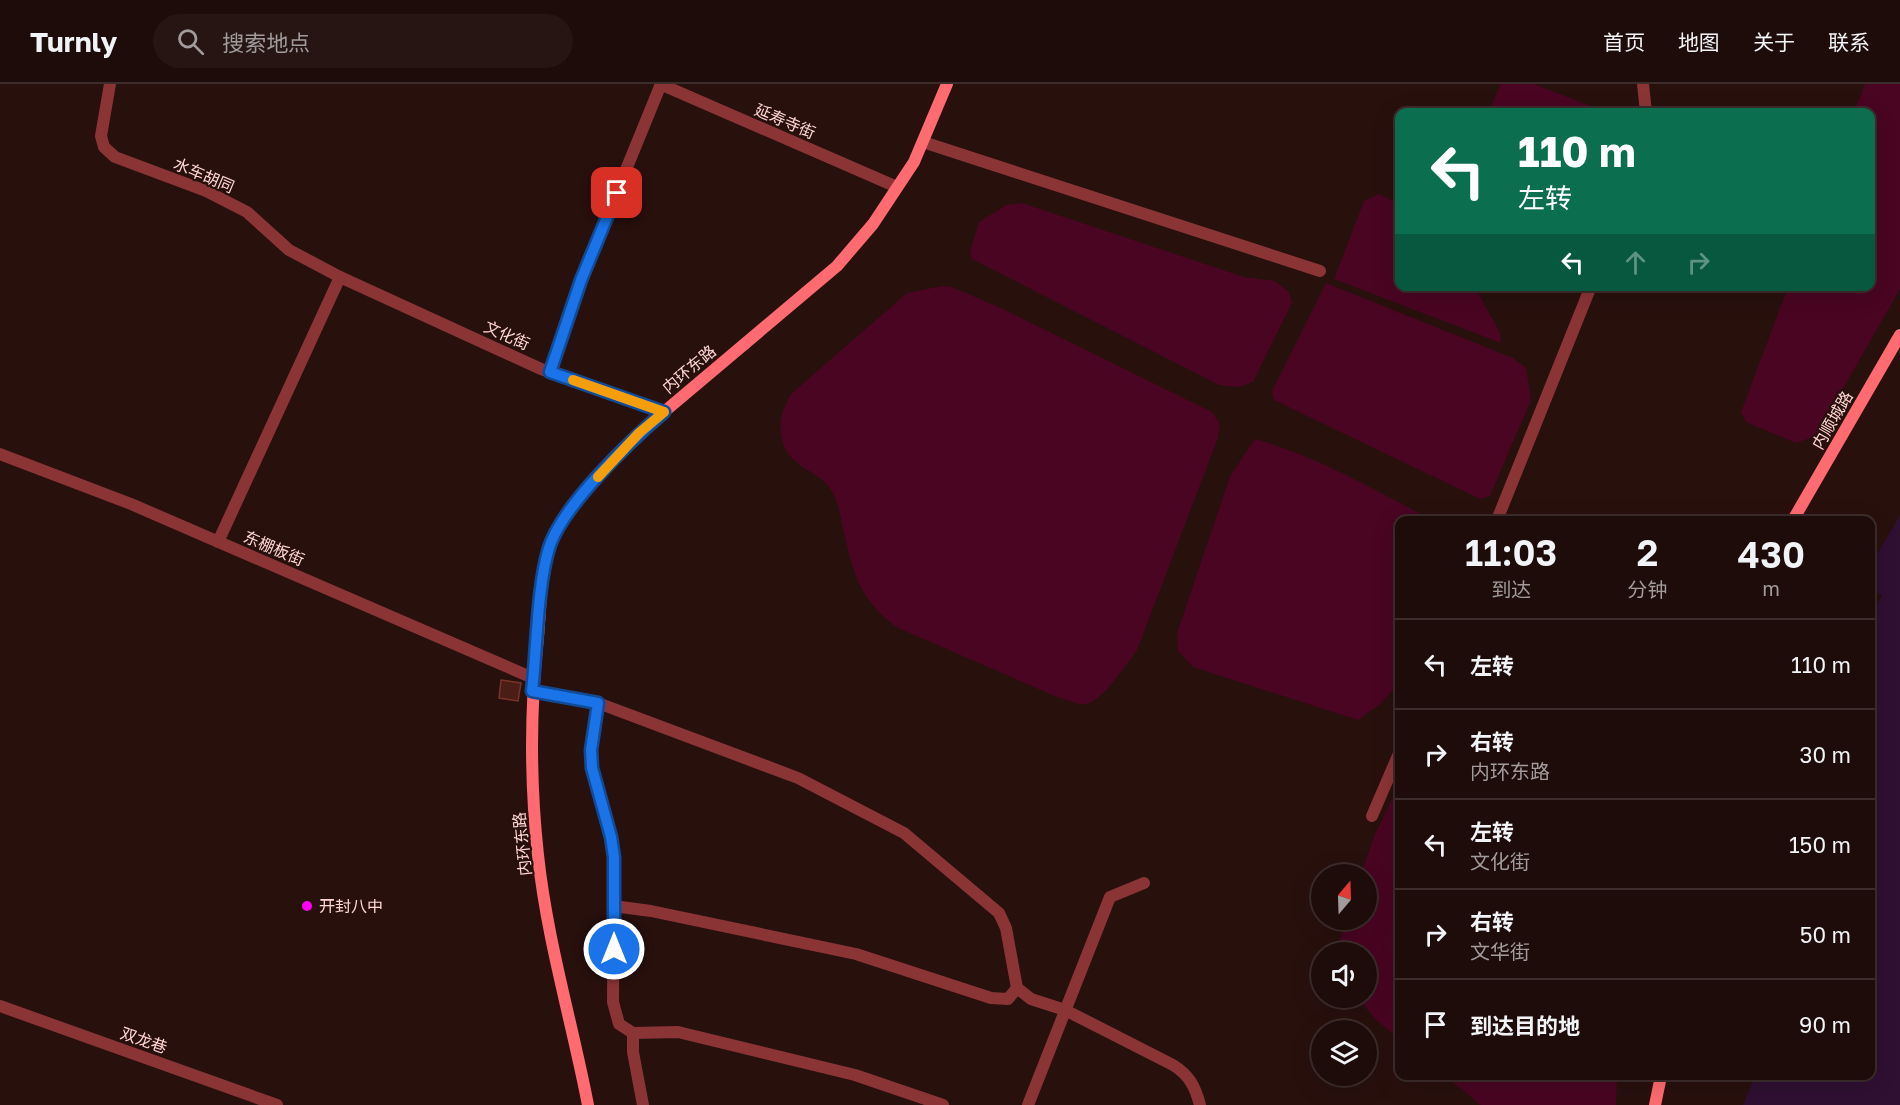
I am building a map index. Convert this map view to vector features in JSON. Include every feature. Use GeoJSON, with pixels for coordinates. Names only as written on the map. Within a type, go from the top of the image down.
{"type":"FeatureCollection","features":[{"type":"Feature","properties":{"kind":"street","name":"水车胡同"},"geometry":{"type":"LineString","coordinates":[[110,84],[105,99],[101,136],[104,147],[115,156],[206,191],[247,212],[289,250],[339,277]]}},
{"type":"Feature","properties":{"kind":"street"},"geometry":{"type":"LineString","coordinates":[[550,372],[581,280],[661,84]]}},
{"type":"Feature","properties":{"kind":"street","name":"延寿寺街"},"geometry":{"type":"LineString","coordinates":[[661,84],[897,187]]}},
{"type":"Feature","properties":{"kind":"street","name":"内环东路"},"geometry":{"type":"LineString","coordinates":[[588,1105],[555,954],[538,856],[531,753],[533,684],[544,568],[554,536],[612,461],[664,412],[837,266],[873,224],[897,187],[923,142],[947,84]]}},
{"type":"Feature","properties":{"kind":"street"},"geometry":{"type":"LineString","coordinates":[[1643,84],[1646,108]]}},
{"type":"Feature","properties":{"kind":"street"},"geometry":{"type":"LineString","coordinates":[[923,142],[1320,271]]}},
{"type":"Feature","properties":{"kind":"street","name":"文化街"},"geometry":{"type":"LineString","coordinates":[[339,277],[550,372],[664,412]]}},
{"type":"Feature","properties":{"kind":"street"},"geometry":{"type":"LineString","coordinates":[[218,542],[339,277]]}},
{"type":"Feature","properties":{"kind":"street"},"geometry":{"type":"LineString","coordinates":[[1499,516],[1589,291]]}},
{"type":"Feature","properties":{"kind":"street","name":"内顺城路"},"geometry":{"type":"LineString","coordinates":[[1795,516],[1900,335]]}},
{"type":"Feature","properties":{"kind":"street","name":"东棚板街"},"geometry":{"type":"LineString","coordinates":[[0,454],[218,542],[533,684],[598,703],[798,778],[904,833],[999,913],[1006,928],[1017,988]]}},
{"type":"Feature","properties":{"kind":"street"},"geometry":{"type":"LineString","coordinates":[[598,703],[591,750],[592,768],[611,837],[612,1002],[619,1024],[633,1033],[678,1032],[689,1034],[855,1075],[943,1105]]}},
{"type":"Feature","properties":{"kind":"street"},"geometry":{"type":"LineString","coordinates":[[1372,816],[1395,763]]}},
{"type":"Feature","properties":{"kind":"street"},"geometry":{"type":"LineString","coordinates":[[1029,1105],[1110,897],[1144,883]]}},
{"type":"Feature","properties":{"kind":"street"},"geometry":{"type":"LineString","coordinates":[[613,906],[651,911],[856,954],[991,998],[1008,999],[1017,988],[1031,999],[1065,1010],[1185,1072],[1194,1086],[1200,1105]]}},
{"type":"Feature","properties":{"kind":"street","name":"双龙巷"},"geometry":{"type":"LineString","coordinates":[[0,1006],[277,1105]]}},
{"type":"Feature","properties":{"kind":"street"},"geometry":{"type":"LineString","coordinates":[[633,1033],[633,1052],[643,1105]]}},
{"type":"Feature","properties":{"kind":"street"},"geometry":{"type":"LineString","coordinates":[[1655,1105],[1660,1080]]}},
{"type":"Feature","properties":{"kind":"shaded area"},"geometry":{"type":"Polygon","coordinates":[[[1501,84],[1534,84],[1596,108],[1490,108],[1501,84]]]}},
{"type":"Feature","properties":{"kind":"shaded area"},"geometry":{"type":"Polygon","coordinates":[[[1865,84],[1900,84],[1900,289],[1816,436],[1796,443],[1746,422],[1741,412],[1786,291],[1875,291],[1875,108],[1856,108],[1865,84]]]}},
{"type":"Feature","properties":{"kind":"shaded area"},"geometry":{"type":"Polygon","coordinates":[[[1379,194],[1395,202],[1395,291],[1477,291],[1500,333],[1501,343],[1334,279],[1364,201],[1379,194]]]}},
{"type":"Feature","properties":{"kind":"shaded area"},"geometry":{"type":"Polygon","coordinates":[[[1022,203],[1244,277],[1275,281],[1289,292],[1292,303],[1253,382],[1239,387],[1219,385],[972,259],[970,252],[979,222],[1006,205],[1022,203]]]}},
{"type":"Feature","properties":{"kind":"shaded area"},"geometry":{"type":"Polygon","coordinates":[[[1326,283],[1513,358],[1526,368],[1531,400],[1490,496],[1480,499],[1274,400],[1272,391],[1326,283]]]}},
{"type":"Feature","properties":{"kind":"shaded area"},"geometry":{"type":"Polygon","coordinates":[[[942,286],[952,287],[1001,308],[1212,412],[1220,424],[1218,438],[1137,650],[1114,682],[1092,702],[1078,704],[1057,697],[896,627],[873,606],[859,584],[838,506],[831,490],[823,481],[792,459],[784,446],[781,419],[791,394],[907,293],[942,286]]]}},
{"type":"Feature","properties":{"kind":"shaded area"},"geometry":{"type":"Polygon","coordinates":[[[1255,439],[1324,464],[1425,516],[1395,516],[1395,688],[1379,705],[1358,720],[1193,667],[1178,651],[1177,633],[1230,476],[1255,439]]]}},
{"type":"Feature","properties":{"kind":"shaded area"},"geometry":{"type":"Polygon","coordinates":[[[1900,515],[1900,1105],[1743,1105],[1753,1080],[1875,1080],[1875,608],[1882,596],[1875,591],[1875,557],[1900,515]]]}},
{"type":"Feature","properties":{"kind":"shaded area"},"geometry":{"type":"Polygon","coordinates":[[[1395,793],[1395,1036],[1375,1019],[1367,1008],[1377,1008],[1377,942],[1339,942],[1344,930],[1377,930],[1377,864],[1364,864],[1375,834],[1395,793]]]}},
{"type":"Feature","properties":{"kind":"shaded area"},"geometry":{"type":"Polygon","coordinates":[[[1450,1080],[1617,1080],[1616,1105],[1481,1105],[1450,1080]]]}},
{"type":"Feature","properties":{"kind":"building"},"geometry":{"type":"Polygon","coordinates":[[[501,680],[521,683],[518,701],[499,698],[501,680]]]}},
{"type":"Feature","properties":{"kind":"slow traffic"},"geometry":{"type":"LineString","coordinates":[[573,380],[664,412],[639,433],[598,477]]}},
{"type":"Feature","properties":{"kind":"place","name":"开封八中"},"geometry":{"type":"Point","coordinates":[307,906]}},
{"type":"Feature","properties":{"kind":"route"},"geometry":{"type":"LineString","coordinates":[[614,949],[614,857],[611,837],[592,768],[591,750],[598,703],[532,691],[544,568],[554,536],[612,461],[639,433],[664,412],[550,372],[581,280],[617,193]]}}]}
